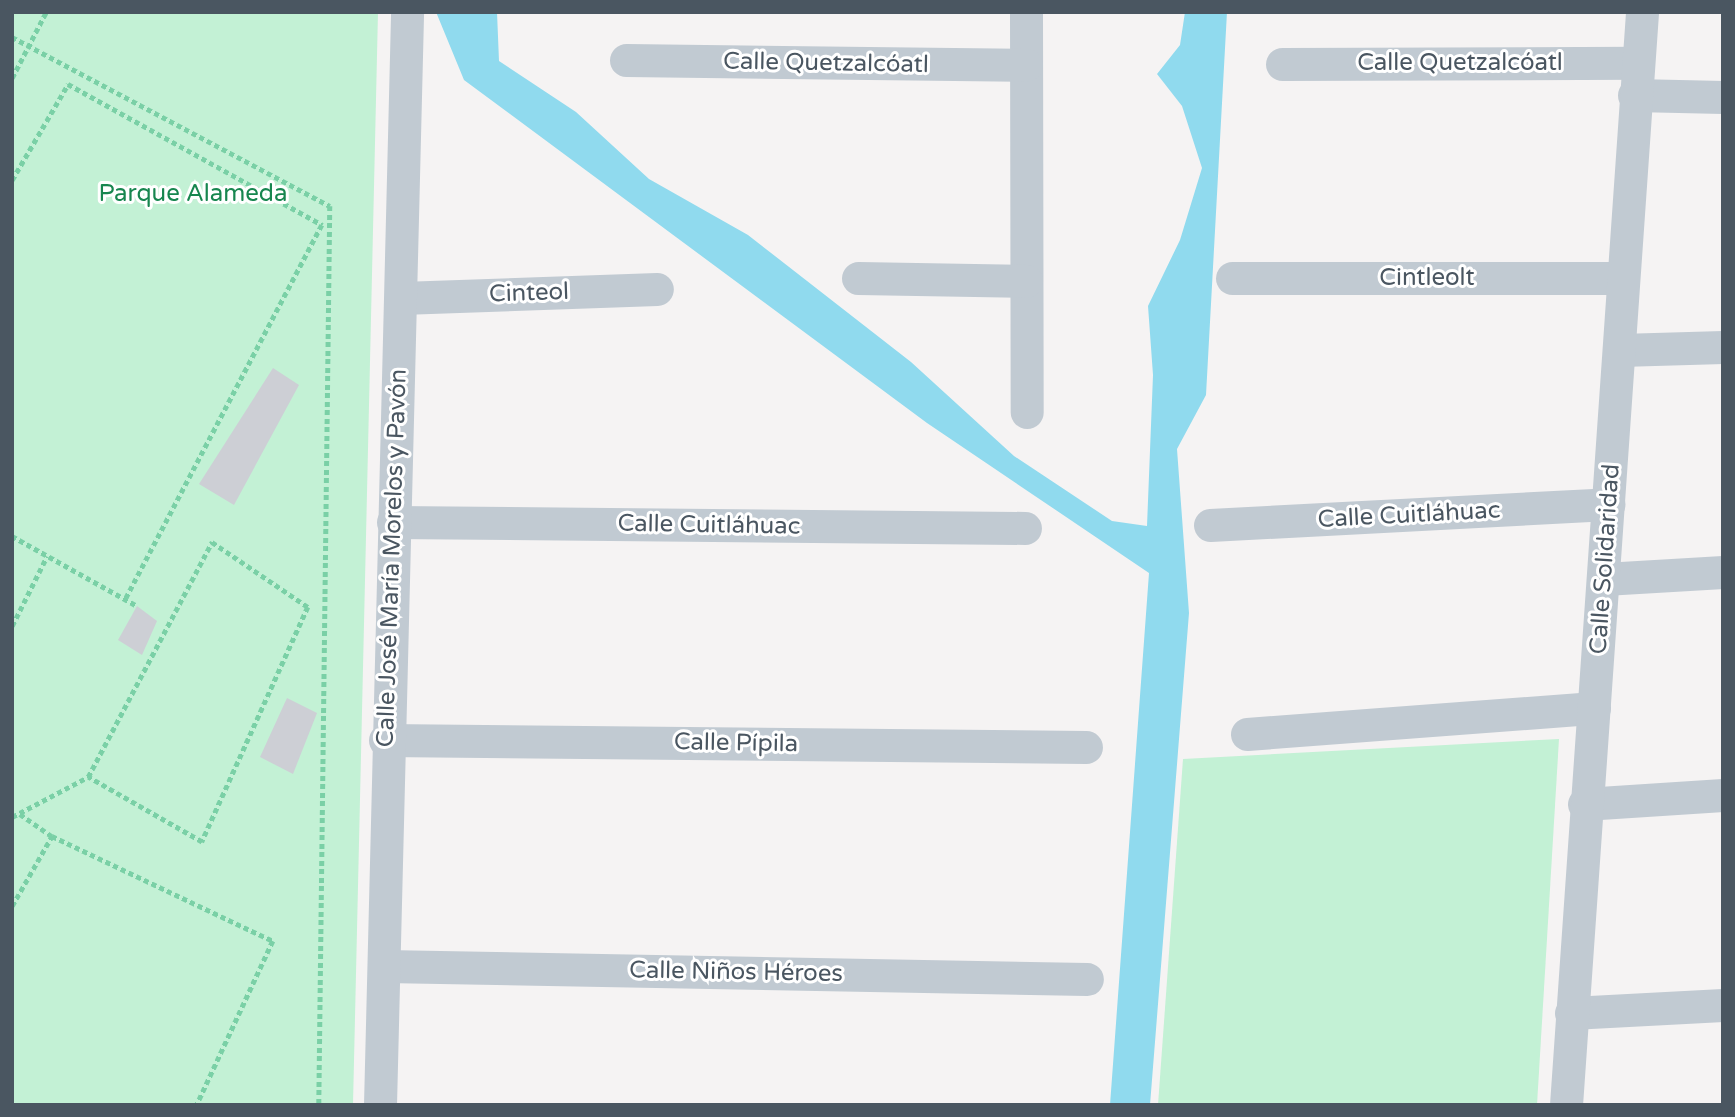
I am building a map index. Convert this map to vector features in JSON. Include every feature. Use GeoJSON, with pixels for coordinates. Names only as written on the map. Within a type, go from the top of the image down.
{"type":"FeatureCollection","features":[{"type":"Feature","properties":{"kind":"street","name":"Calle José María Morelos y Pavón"},"geometry":{"type":"LineString","coordinates":[[380,1105],[385,740],[401,298],[407,12]]}},
{"type":"Feature","properties":{"kind":"street"},"geometry":{"type":"LineString","coordinates":[[1026,12],[1027,412]]}},
{"type":"Feature","properties":{"kind":"street","name":"Calle Solidaridad"},"geometry":{"type":"LineString","coordinates":[[1566,1105],[1584,804],[1604,579],[1620,350],[1621,278],[1642,12]]}},
{"type":"Feature","properties":{"kind":"street","name":"Calle Quetzalcóatl"},"geometry":{"type":"LineString","coordinates":[[626,60],[1026,65]]}},
{"type":"Feature","properties":{"kind":"street","name":"Calle Quetzalcóatl"},"geometry":{"type":"LineString","coordinates":[[1282,64],[1637,63]]}},
{"type":"Feature","properties":{"kind":"street"},"geometry":{"type":"LineString","coordinates":[[1634,95],[1723,97]]}},
{"type":"Feature","properties":{"kind":"street"},"geometry":{"type":"LineString","coordinates":[[858,278],[1026,281]]}},
{"type":"Feature","properties":{"kind":"street","name":"Cintleolt"},"geometry":{"type":"LineString","coordinates":[[1233,278],[1621,278]]}},
{"type":"Feature","properties":{"kind":"street","name":"Cinteol"},"geometry":{"type":"LineString","coordinates":[[401,298],[657,289]]}},
{"type":"Feature","properties":{"kind":"street"},"geometry":{"type":"LineString","coordinates":[[1620,350],[1723,347]]}},
{"type":"Feature","properties":{"kind":"street","name":"Calle Cuitláhuac"},"geometry":{"type":"LineString","coordinates":[[1210,525],[1608,504]]}},
{"type":"Feature","properties":{"kind":"street","name":"Calle Cuitláhuac"},"geometry":{"type":"LineString","coordinates":[[393,522],[1025,528]]}},
{"type":"Feature","properties":{"kind":"street"},"geometry":{"type":"LineString","coordinates":[[1604,579],[1723,572]]}},
{"type":"Feature","properties":{"kind":"street"},"geometry":{"type":"LineString","coordinates":[[1247,734],[1594,708]]}},
{"type":"Feature","properties":{"kind":"street","name":"Calle Pípila"},"geometry":{"type":"LineString","coordinates":[[385,740],[1086,747]]}},
{"type":"Feature","properties":{"kind":"street"},"geometry":{"type":"LineString","coordinates":[[1584,804],[1723,795]]}},
{"type":"Feature","properties":{"kind":"street","name":"Calle Niños Héroes"},"geometry":{"type":"LineString","coordinates":[[384,966],[1087,979]]}},
{"type":"Feature","properties":{"kind":"street"},"geometry":{"type":"LineString","coordinates":[[1571,1013],[1723,1004]]}},
{"type":"Feature","properties":{"kind":"path"},"geometry":{"type":"LineString","coordinates":[[12,78],[46,12]]}},
{"type":"Feature","properties":{"kind":"path"},"geometry":{"type":"LineString","coordinates":[[12,37],[330,206],[319,1105]]}},
{"type":"Feature","properties":{"kind":"path"},"geometry":{"type":"LineString","coordinates":[[12,180],[68,84],[322,225],[126,598]]}},
{"type":"Feature","properties":{"kind":"path"},"geometry":{"type":"LineString","coordinates":[[12,536],[137,606]]}},
{"type":"Feature","properties":{"kind":"path"},"geometry":{"type":"LineString","coordinates":[[12,817],[88,777],[212,542],[308,607],[202,842],[88,777]]}},
{"type":"Feature","properties":{"kind":"path"},"geometry":{"type":"LineString","coordinates":[[12,626],[47,556]]}},
{"type":"Feature","properties":{"kind":"path"},"geometry":{"type":"LineString","coordinates":[[20,814],[52,836],[273,941],[197,1105]]}},
{"type":"Feature","properties":{"kind":"path"},"geometry":{"type":"LineString","coordinates":[[12,906],[52,836]]}},
{"type":"Feature","properties":{"kind":"green space","name":"Parque Alameda"},"geometry":{"type":"Polygon","coordinates":[[[12,12],[378,12],[353,1105],[12,1105],[12,12]]]}},
{"type":"Feature","properties":{"kind":"green space"},"geometry":{"type":"Polygon","coordinates":[[[1559,739],[1537,1105],[1158,1105],[1183,759],[1559,739]]]}},
{"type":"Feature","properties":{"kind":"water"},"geometry":{"type":"Polygon","coordinates":[[[436,12],[497,12],[499,61],[576,112],[649,179],[748,235],[911,362],[1014,456],[1112,521],[1147,526],[1153,375],[1148,306],[1180,240],[1202,168],[1182,106],[1157,74],[1180,45],[1185,12],[1227,12],[1206,395],[1177,449],[1189,613],[1150,1105],[1110,1105],[1149,573],[927,423],[464,80],[436,12]]]}},
{"type":"Feature","properties":{"kind":"building"},"geometry":{"type":"Polygon","coordinates":[[[273,368],[299,385],[234,505],[199,484],[273,368]]]}},
{"type":"Feature","properties":{"kind":"building"},"geometry":{"type":"Polygon","coordinates":[[[137,606],[157,621],[142,655],[118,640],[137,606]]]}},
{"type":"Feature","properties":{"kind":"building"},"geometry":{"type":"Polygon","coordinates":[[[287,698],[317,713],[293,774],[260,757],[287,698]]]}}]}
